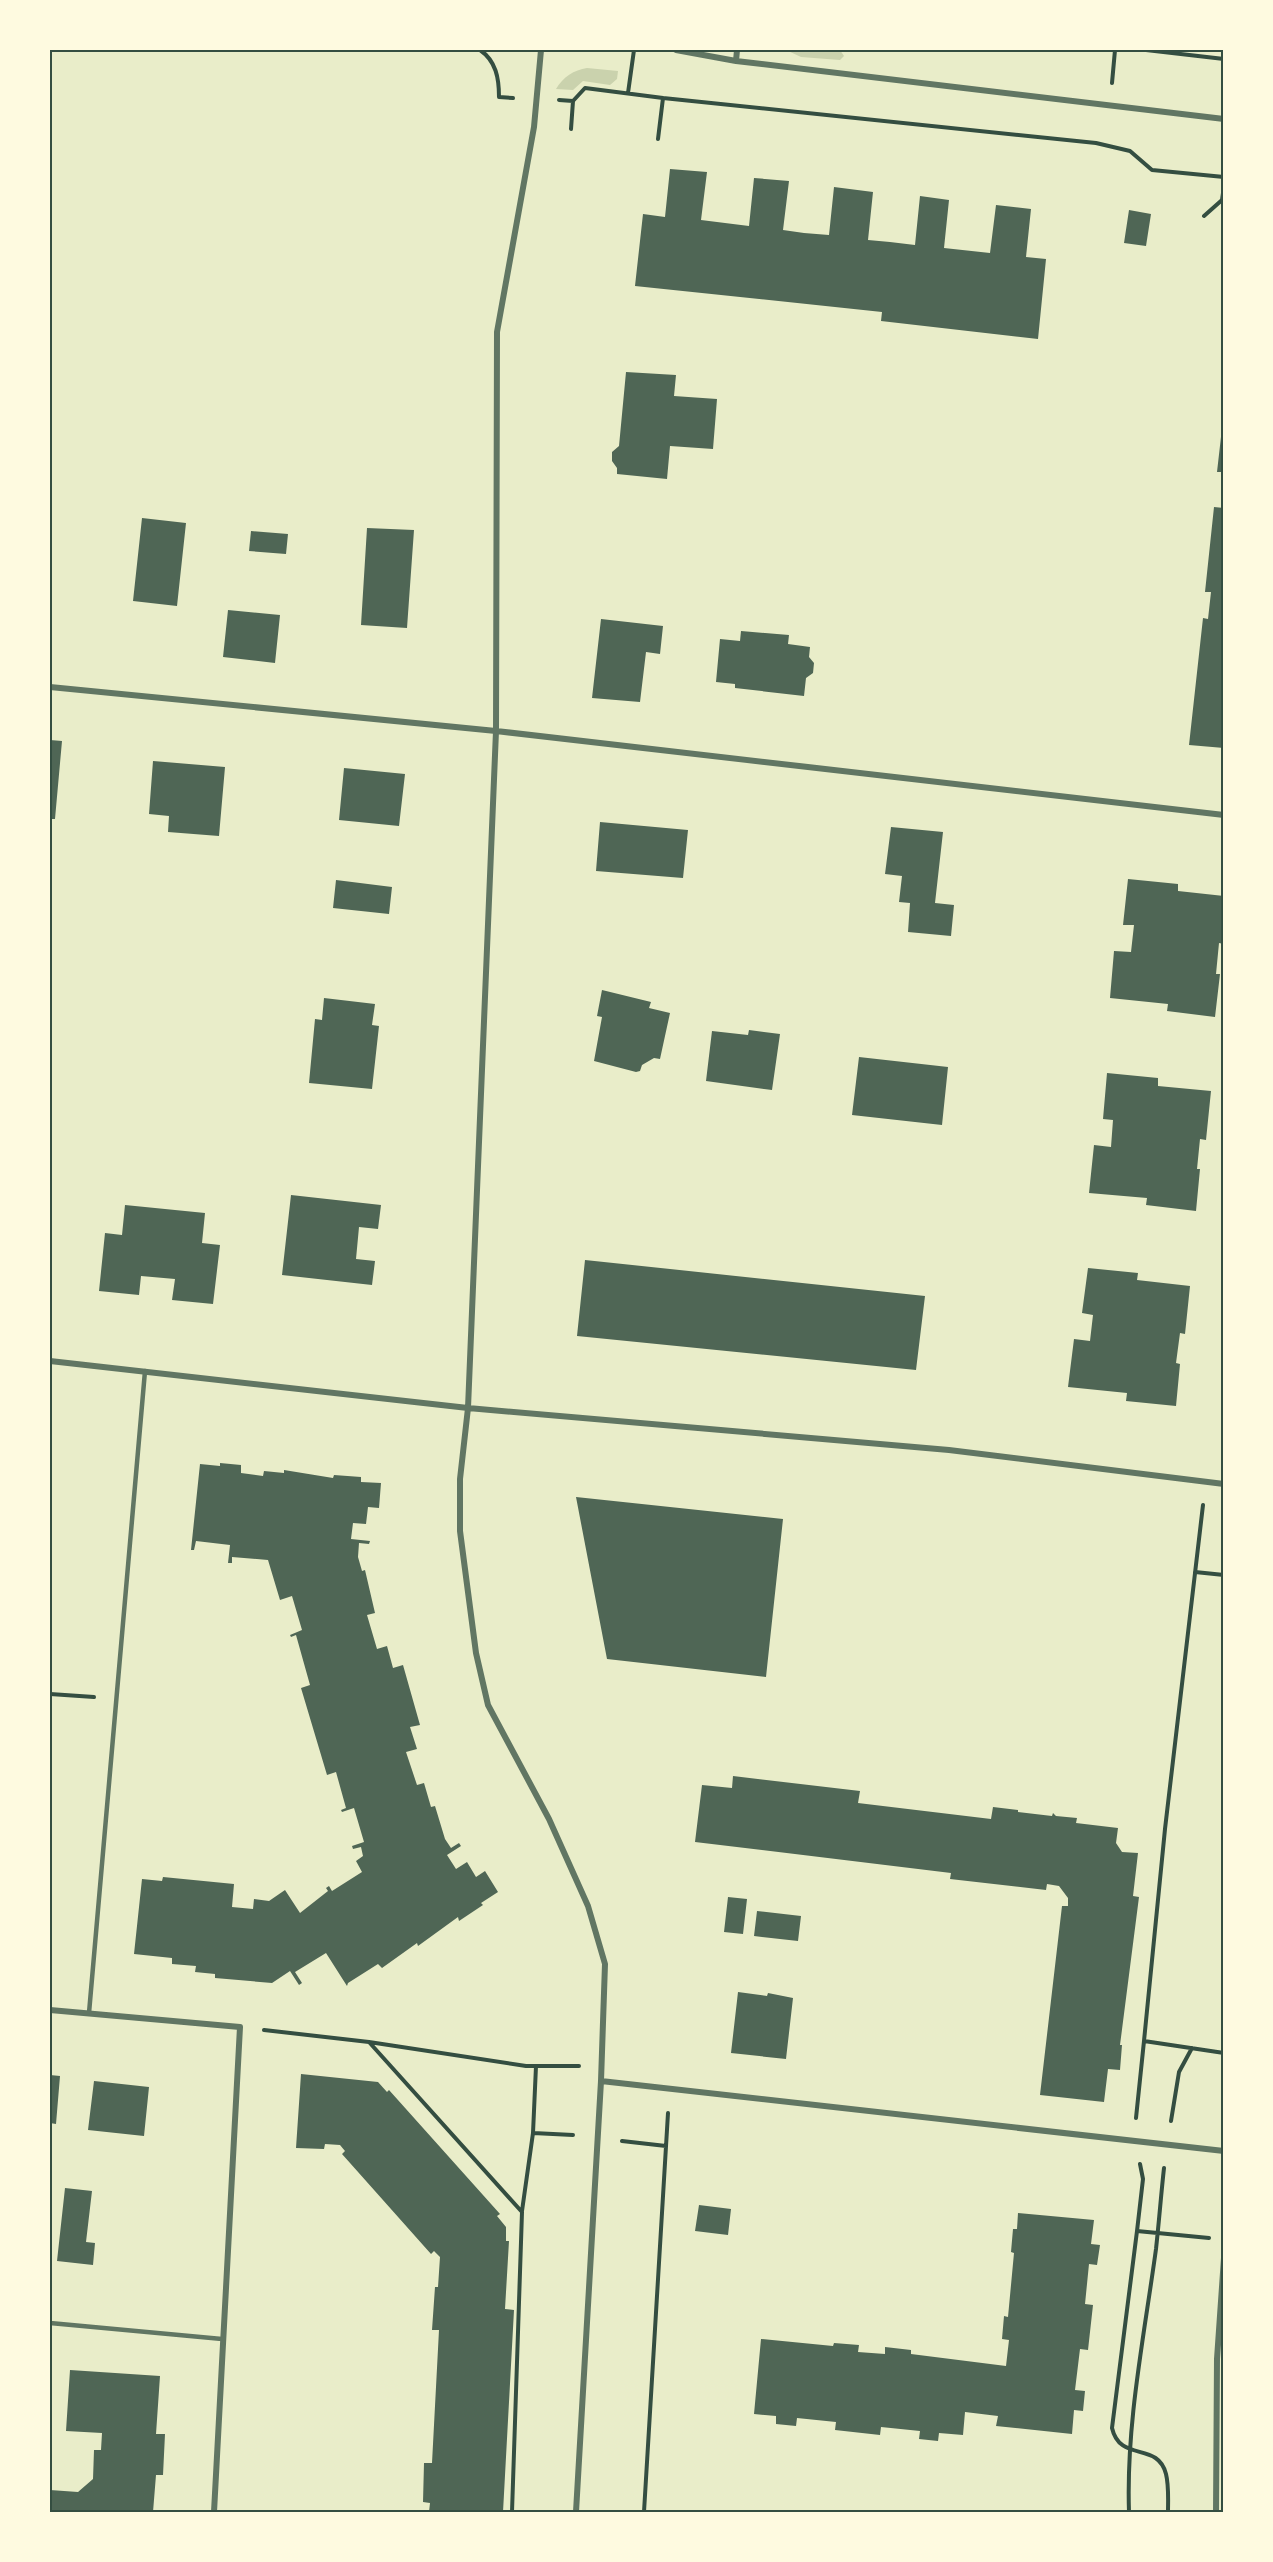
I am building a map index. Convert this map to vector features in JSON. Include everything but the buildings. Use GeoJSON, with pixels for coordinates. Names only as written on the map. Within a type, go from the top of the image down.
{"type":"FeatureCollection","features":[{"type":"Feature","properties":{"kind":"street"},"geometry":{"type":"LineString","coordinates":[[541,50],[534,127],[497,332],[496,731],[468,1408],[460,1479],[459,1531],[476,1653],[488,1705],[549,1819],[591,1916],[605,1964],[601,2081],[576,2512]]}},
{"type":"Feature","properties":{"kind":"street"},"geometry":{"type":"LineString","coordinates":[[676,50],[736,62],[1224,119]]}},
{"type":"Feature","properties":{"kind":"street"},"geometry":{"type":"LineString","coordinates":[[736,62],[737,50]]}},
{"type":"Feature","properties":{"kind":"street"},"geometry":{"type":"LineString","coordinates":[[50,687],[496,731],[1224,815]]}},
{"type":"Feature","properties":{"kind":"street"},"geometry":{"type":"LineString","coordinates":[[50,1361],[468,1408],[949,1450],[1224,1484]]}},
{"type":"Feature","properties":{"kind":"street"},"geometry":{"type":"LineString","coordinates":[[50,2010],[240,2027],[214,2512]]}},
{"type":"Feature","properties":{"kind":"street"},"geometry":{"type":"LineString","coordinates":[[601,2081],[1224,2151]]}},
{"type":"Feature","properties":{"kind":"street"},"geometry":{"type":"LineString","coordinates":[[1216,2512],[1217,2358],[1224,2258]]}},
{"type":"Feature","properties":{"kind":"lane"},"geometry":{"type":"LineString","coordinates":[[89,2013],[145,1371]]}},
{"type":"Feature","properties":{"kind":"lane"},"geometry":{"type":"LineString","coordinates":[[50,2323],[222,2339]]}},
{"type":"Feature","properties":{"kind":"path"},"geometry":{"type":"LineString","coordinates":[[628,93],[634,50]]}},
{"type":"Feature","properties":{"kind":"path"},"geometry":{"type":"LineString","coordinates":[[1146,50],[1224,59]]}},
{"type":"Feature","properties":{"kind":"path"},"geometry":{"type":"LineString","coordinates":[[658,139],[663,98],[1096,143],[1130,151],[1152,170],[1224,177]]}},
{"type":"Feature","properties":{"kind":"path"},"geometry":{"type":"LineString","coordinates":[[570,129],[573,101]]}},
{"type":"Feature","properties":{"kind":"path"},"geometry":{"type":"LineString","coordinates":[[1204,216],[1222,200],[1224,186]]}},
{"type":"Feature","properties":{"kind":"path"},"geometry":{"type":"LineString","coordinates":[[1144,2041],[1165,1829],[1205,1482]]}},
{"type":"Feature","properties":{"kind":"path"},"geometry":{"type":"LineString","coordinates":[[1195,1572],[1224,1575]]}},
{"type":"Feature","properties":{"kind":"path"},"geometry":{"type":"LineString","coordinates":[[240,2027],[369,2042],[536,2066],[601,2066]]}},
{"type":"Feature","properties":{"kind":"path"},"geometry":{"type":"LineString","coordinates":[[369,2042],[522,2212]]}},
{"type":"Feature","properties":{"kind":"path"},"geometry":{"type":"LineString","coordinates":[[1129,2512],[1130,2449],[1138,2357],[1179,2072],[1192,2048],[1224,2053]]}},
{"type":"Feature","properties":{"kind":"path"},"geometry":{"type":"LineString","coordinates":[[512,2512],[522,2212],[533,2133],[536,2066]]}},
{"type":"Feature","properties":{"kind":"path"},"geometry":{"type":"LineString","coordinates":[[644,2512],[670,2088]]}},
{"type":"Feature","properties":{"kind":"path"},"geometry":{"type":"LineString","coordinates":[[1168,2512],[1166,2472],[1149,2454],[1130,2449],[1115,2440],[1112,2428],[1137,2231],[1212,2239]]}},
{"type":"Feature","properties":{"kind":"green space"},"geometry":{"type":"Polygon","coordinates":[[[786,50],[840,50],[844,56],[840,60],[801,57],[786,50]]]}},
{"type":"Feature","properties":{"kind":"green space"},"geometry":{"type":"Polygon","coordinates":[[[587,68],[618,71],[617,79],[610,85],[583,81],[573,90],[556,89],[569,75],[587,68]]]}}]}
